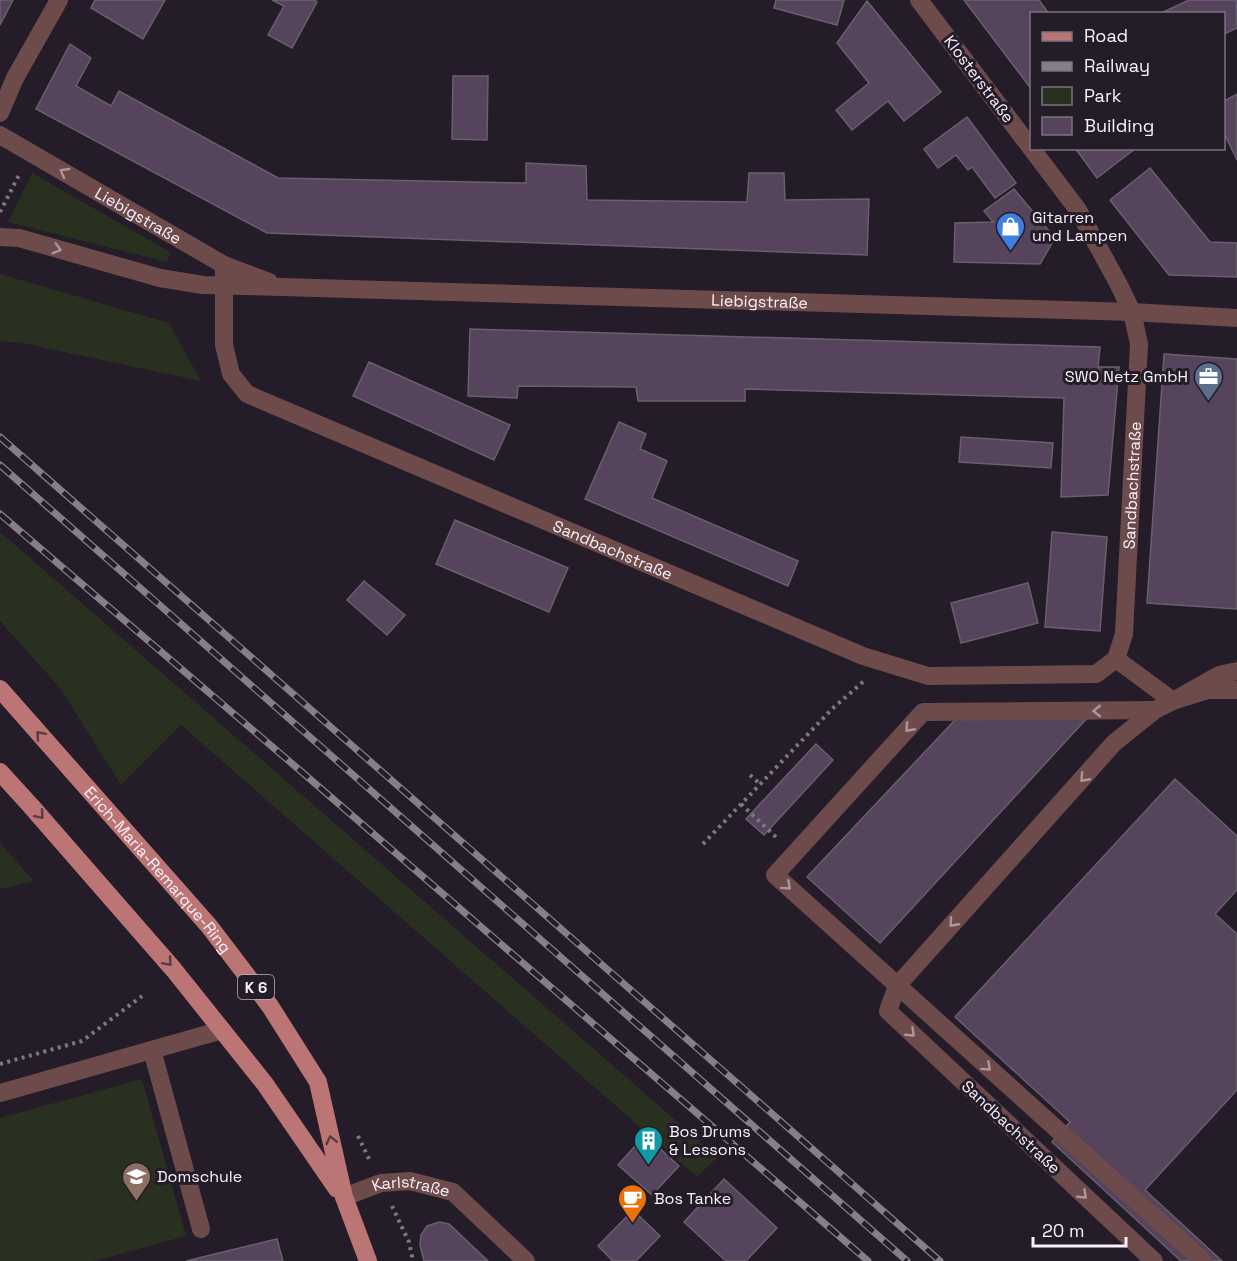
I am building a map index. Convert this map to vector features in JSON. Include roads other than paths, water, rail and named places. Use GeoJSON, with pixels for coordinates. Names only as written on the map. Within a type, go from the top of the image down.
{"type":"FeatureCollection","features":[{"type":"Feature","properties":{"kind":"main road","name":"Erich-Maria-Remarque-Ring"},"geometry":{"type":"LineString","coordinates":[[0,689],[209,926],[270,1006],[318,1082],[344,1197],[368,1261]]}},
{"type":"Feature","properties":{"kind":"main road","name":"Erich-Maria-Remarque-Ring"},"geometry":{"type":"LineString","coordinates":[[0,772],[174,970],[265,1084],[344,1197]]}},
{"type":"Feature","properties":{"kind":"street"},"geometry":{"type":"LineString","coordinates":[[0,112],[15,78],[59,0]]}},
{"type":"Feature","properties":{"kind":"street","name":"Klosterstraße"},"geometry":{"type":"LineString","coordinates":[[919,0],[1030,147]]}},
{"type":"Feature","properties":{"kind":"street","name":"Liebigstraße"},"geometry":{"type":"LineString","coordinates":[[0,135],[224,265],[282,287]]}},
{"type":"Feature","properties":{"kind":"street","name":"Klosterstraße"},"geometry":{"type":"LineString","coordinates":[[1033,150],[1078,210],[1132,312]]}},
{"type":"Feature","properties":{"kind":"street","name":"Liebigstraße"},"geometry":{"type":"LineString","coordinates":[[0,237],[19,238],[160,278],[203,285],[1132,312],[1237,318]]}},
{"type":"Feature","properties":{"kind":"street","name":"Sandbachstraße"},"geometry":{"type":"LineString","coordinates":[[224,265],[224,345],[231,374],[247,394],[863,656],[928,676],[1096,674],[1116,659],[1124,634],[1139,344],[1132,312]]}},
{"type":"Feature","properties":{"kind":"street"},"geometry":{"type":"LineString","coordinates":[[1116,659],[1173,701]]}},
{"type":"Feature","properties":{"kind":"street"},"geometry":{"type":"LineString","coordinates":[[897,986],[1114,743],[1155,710],[1219,675],[1237,671]]}},
{"type":"Feature","properties":{"kind":"street"},"geometry":{"type":"LineString","coordinates":[[1173,701],[1208,690],[1237,690]]}},
{"type":"Feature","properties":{"kind":"street"},"geometry":{"type":"LineString","coordinates":[[1155,710],[922,712],[775,875],[1203,1261]]}},
{"type":"Feature","properties":{"kind":"street","name":"Sandbachstraße"},"geometry":{"type":"LineString","coordinates":[[897,986],[888,1011],[1154,1261]]}},
{"type":"Feature","properties":{"kind":"street"},"geometry":{"type":"LineString","coordinates":[[0,1093],[222,1030]]}},
{"type":"Feature","properties":{"kind":"street"},"geometry":{"type":"LineString","coordinates":[[152,1050],[201,1229]]}},
{"type":"Feature","properties":{"kind":"street","name":"Karlstraße"},"geometry":{"type":"LineString","coordinates":[[344,1197],[381,1183],[410,1180],[453,1192],[526,1261]]}},
{"type":"Feature","properties":{"kind":"railway"},"geometry":{"type":"LineString","coordinates":[[0,437],[940,1261]]}},
{"type":"Feature","properties":{"kind":"railway"},"geometry":{"type":"LineString","coordinates":[[0,465],[907,1261]]}},
{"type":"Feature","properties":{"kind":"railway"},"geometry":{"type":"LineString","coordinates":[[0,514],[868,1261]]}},
{"type":"Feature","properties":{"kind":"place","name":"Gitarren und Lampen"},"geometry":{"type":"Point","coordinates":[1011,252]}},
{"type":"Feature","properties":{"kind":"place","name":"SWO Netz GmbH"},"geometry":{"type":"Point","coordinates":[1209,402]}},
{"type":"Feature","properties":{"kind":"place","name":"Bos Drums & Lessons"},"geometry":{"type":"Point","coordinates":[648,1166]}},
{"type":"Feature","properties":{"kind":"place","name":"Domschule"},"geometry":{"type":"Point","coordinates":[136,1202]}},
{"type":"Feature","properties":{"kind":"place","name":"Bos Tanke"},"geometry":{"type":"Point","coordinates":[633,1224]}}]}
